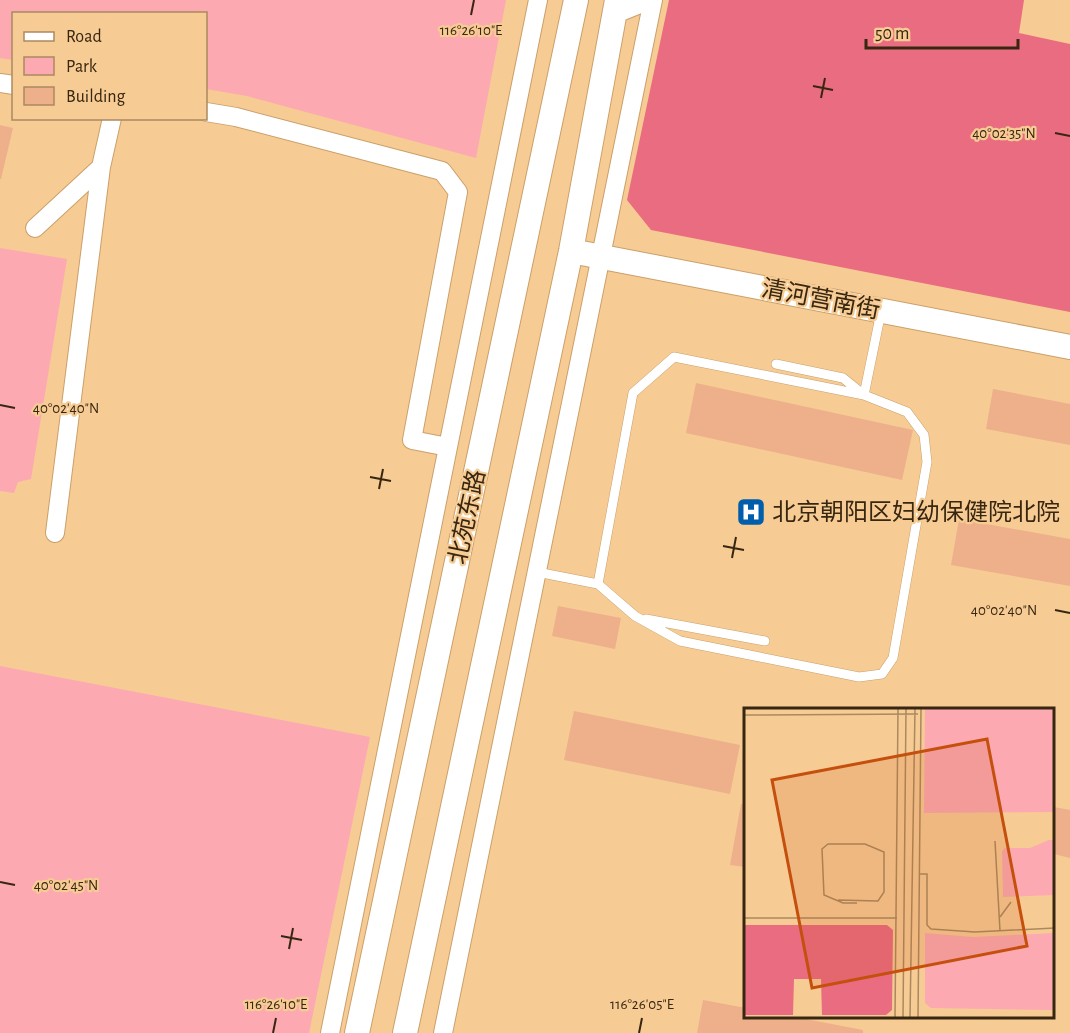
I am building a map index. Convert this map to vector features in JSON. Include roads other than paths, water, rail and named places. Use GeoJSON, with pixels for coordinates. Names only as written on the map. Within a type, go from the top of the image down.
{"type":"FeatureCollection","features":[{"type":"Feature","properties":{"kind":"main road","name":"北苑东路"},"geometry":{"type":"LineString","coordinates":[[357,1033],[576,0]]}},
{"type":"Feature","properties":{"kind":"main road"},"geometry":{"type":"LineString","coordinates":[[616,6],[642,0]]}},
{"type":"Feature","properties":{"kind":"main road","name":"北苑东路"},"geometry":{"type":"LineString","coordinates":[[405,1033],[571,251],[616,6]]}},
{"type":"Feature","properties":{"kind":"main road","name":"清河营南街"},"geometry":{"type":"LineString","coordinates":[[571,251],[1070,347]]}},
{"type":"Feature","properties":{"kind":"street"},"geometry":{"type":"LineString","coordinates":[[330,1033],[538,0]]}},
{"type":"Feature","properties":{"kind":"street"},"geometry":{"type":"LineString","coordinates":[[444,1033],[653,0]]}},
{"type":"Feature","properties":{"kind":"street"},"geometry":{"type":"LineString","coordinates":[[207,112],[236,117],[442,171],[458,192],[412,440],[448,447]]}},
{"type":"Feature","properties":{"kind":"street"},"geometry":{"type":"LineString","coordinates":[[55,533],[101,167],[112,120]]}},
{"type":"Feature","properties":{"kind":"street"},"geometry":{"type":"LineString","coordinates":[[35,228],[101,167]]}},
{"type":"Feature","properties":{"kind":"lane"},"geometry":{"type":"LineString","coordinates":[[864,395],[881,311]]}},
{"type":"Feature","properties":{"kind":"lane"},"geometry":{"type":"LineString","coordinates":[[537,572],[598,584],[635,616],[680,641],[859,676],[882,674],[893,658],[927,462],[924,435],[907,412],[864,395],[674,357],[633,393],[598,584]]}},
{"type":"Feature","properties":{"kind":"lane"},"geometry":{"type":"LineString","coordinates":[[776,364],[843,378],[864,395]]}},
{"type":"Feature","properties":{"kind":"lane"},"geometry":{"type":"LineString","coordinates":[[635,616],[765,641]]}},
{"type":"Feature","properties":{"kind":"place","name":"北京朝阳区妇幼保健院北院"},"geometry":{"type":"Point","coordinates":[751,512]}}]}
